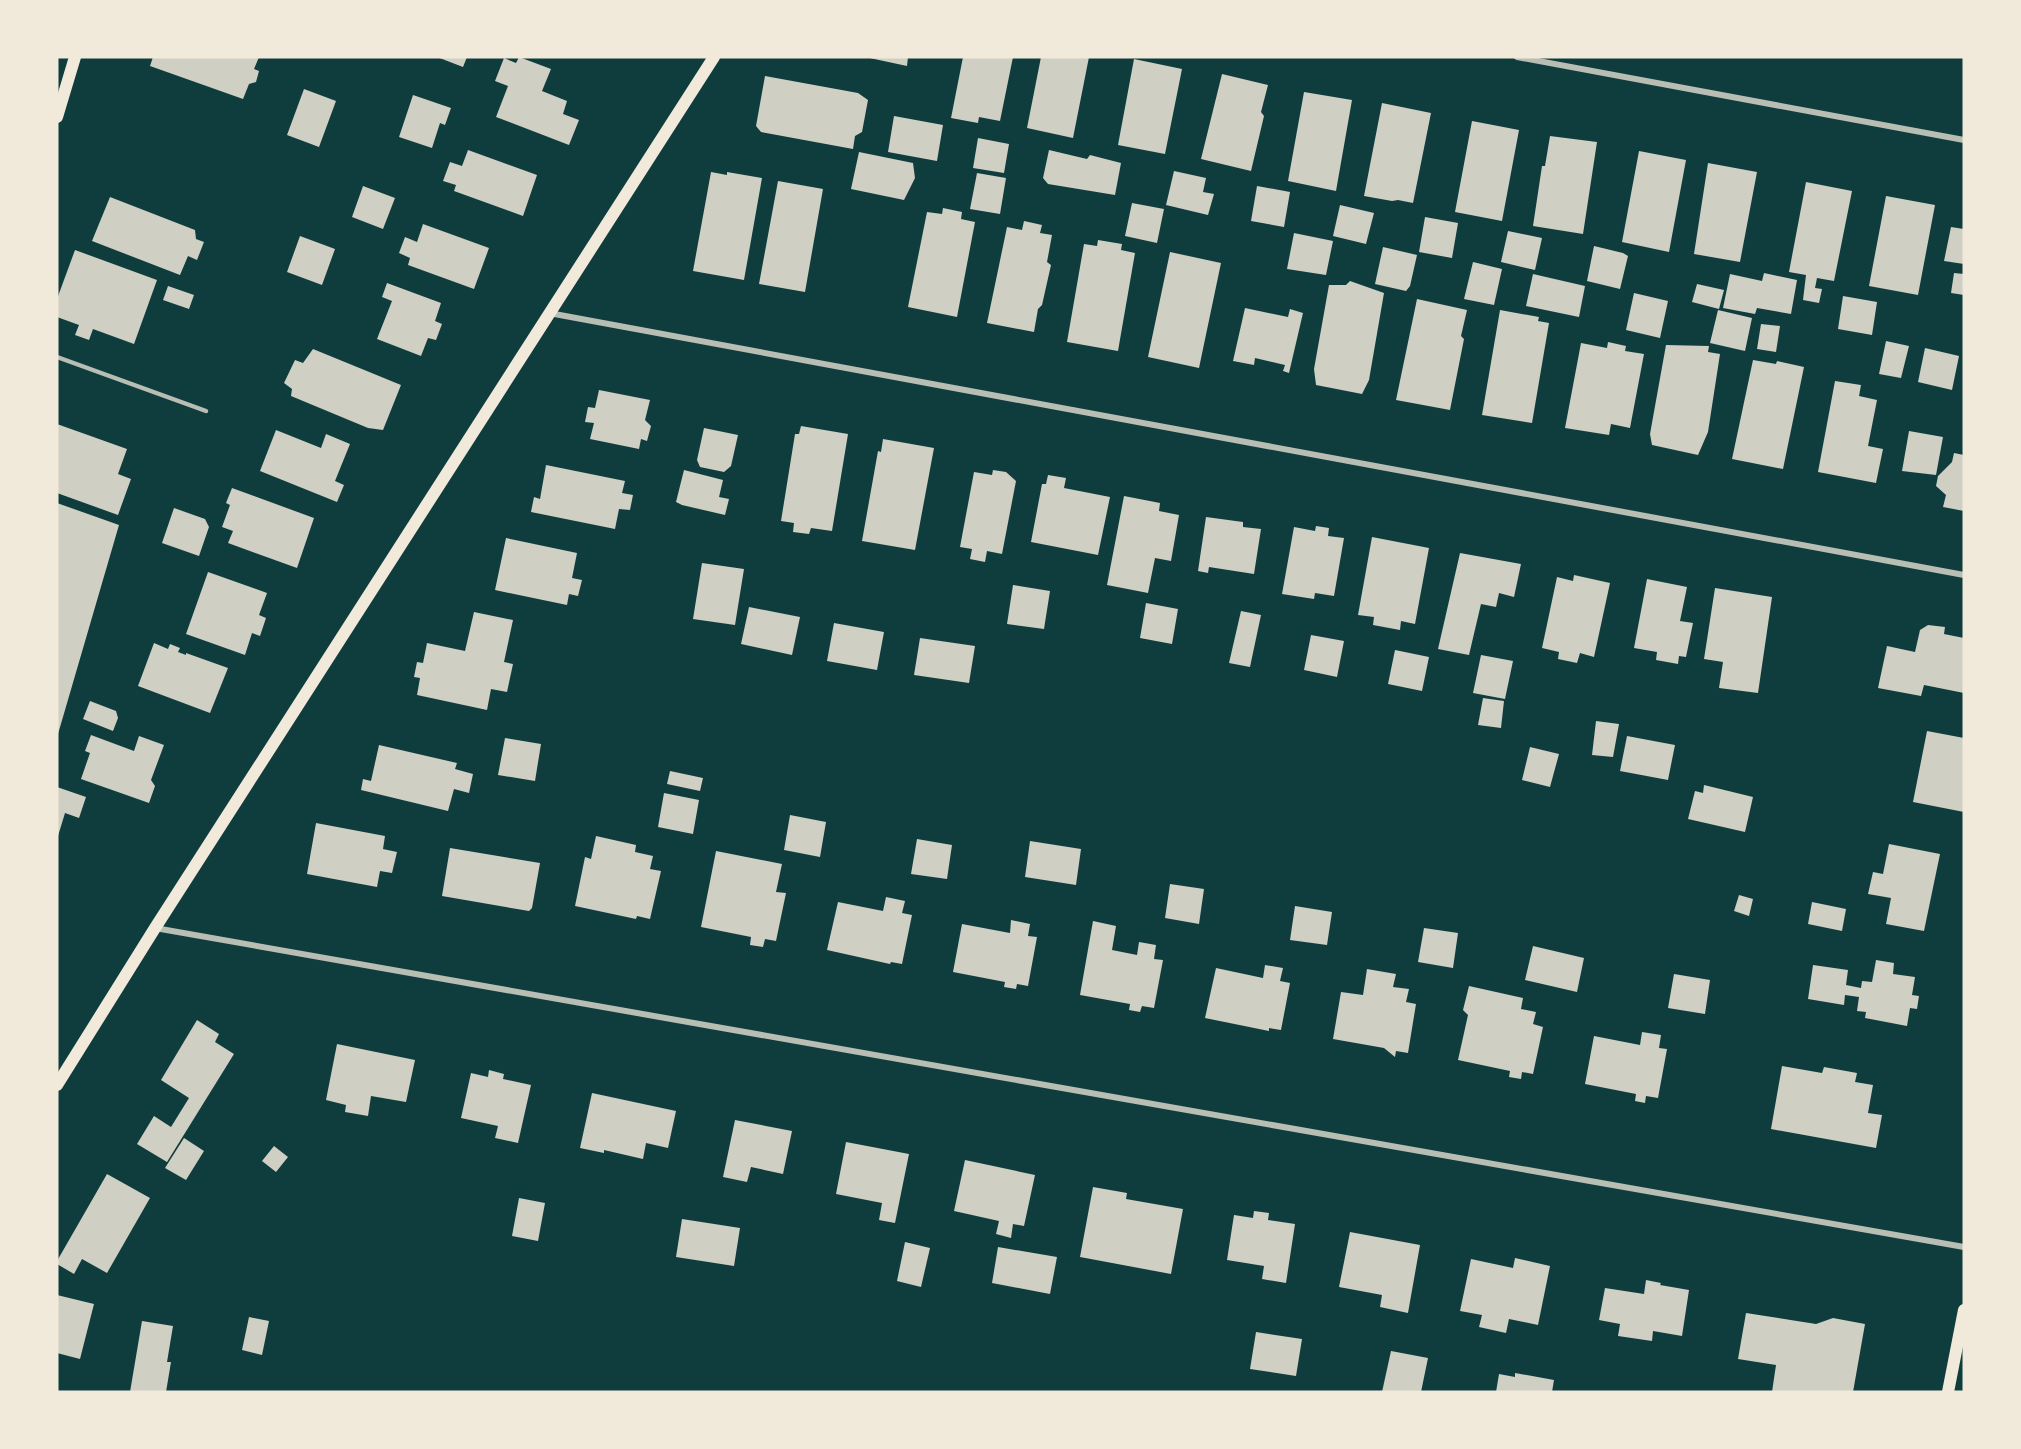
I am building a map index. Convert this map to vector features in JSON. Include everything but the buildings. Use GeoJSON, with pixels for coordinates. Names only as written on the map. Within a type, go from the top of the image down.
{"type":"FeatureCollection","features":[{"type":"Feature","properties":{"kind":"main road"},"geometry":{"type":"LineString","coordinates":[[57,117],[60,98],[75,57]]}},
{"type":"Feature","properties":{"kind":"main road"},"geometry":{"type":"LineString","coordinates":[[57,1085],[155,928],[714,57]]}},
{"type":"Feature","properties":{"kind":"main road"},"geometry":{"type":"LineString","coordinates":[[1948,1392],[1964,1310]]}},
{"type":"Feature","properties":{"kind":"street"},"geometry":{"type":"LineString","coordinates":[[1517,57],[1964,140]]}},
{"type":"Feature","properties":{"kind":"street"},"geometry":{"type":"LineString","coordinates":[[549,313],[1964,575]]}},
{"type":"Feature","properties":{"kind":"street"},"geometry":{"type":"LineString","coordinates":[[155,928],[1964,1247]]}},
{"type":"Feature","properties":{"kind":"lane"},"geometry":{"type":"LineString","coordinates":[[57,357],[206,411]]}}]}
